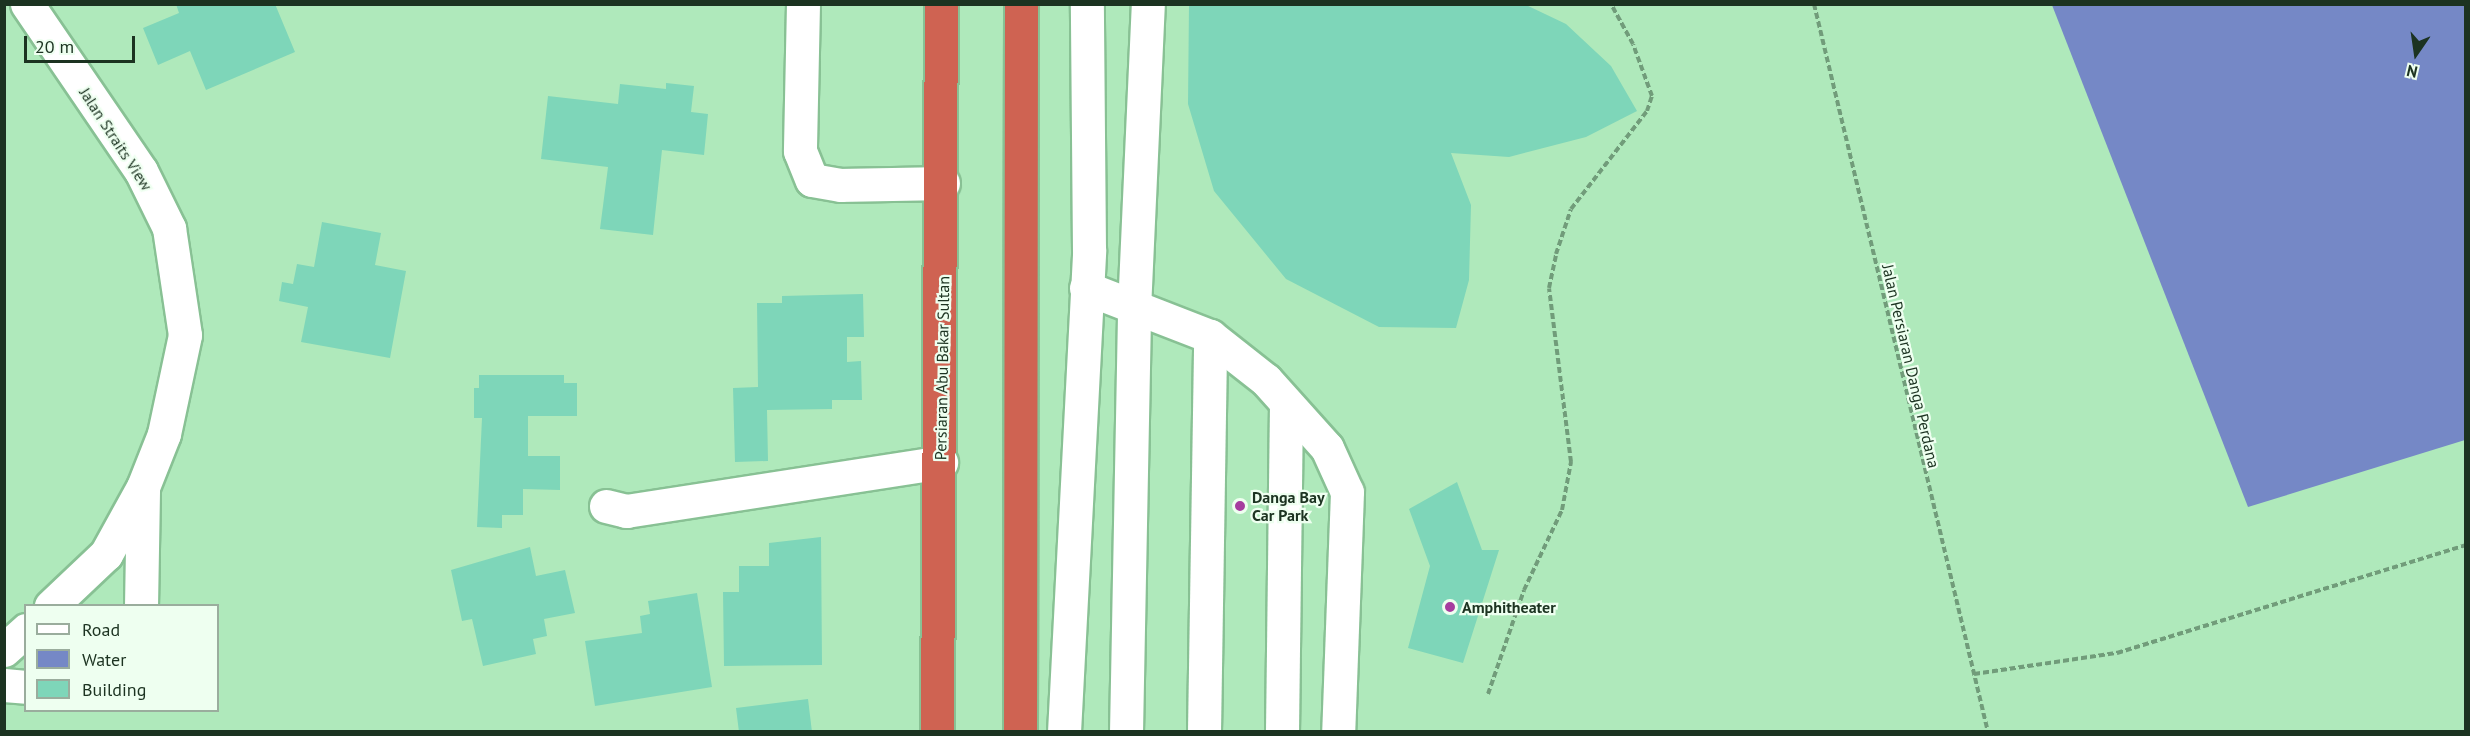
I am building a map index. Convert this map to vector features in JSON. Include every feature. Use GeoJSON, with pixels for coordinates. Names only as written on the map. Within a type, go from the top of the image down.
{"type":"FeatureCollection","features":[{"type":"Feature","properties":{"kind":"highway","name":"Persiaran Abu Bakar Sultan"},"geometry":{"type":"LineString","coordinates":[[937,732],[943,183],[941,4]]}},
{"type":"Feature","properties":{"kind":"highway"},"geometry":{"type":"LineString","coordinates":[[1020,732],[1021,4]]}},
{"type":"Feature","properties":{"kind":"street","name":"Jalan Straits View"},"geometry":{"type":"LineString","coordinates":[[27,4],[141,171],[169,228],[185,335],[164,434],[143,487],[106,554],[53,604]]}},
{"type":"Feature","properties":{"kind":"street"},"geometry":{"type":"LineString","coordinates":[[803,4],[800,151],[812,180],[841,186],[943,183]]}},
{"type":"Feature","properties":{"kind":"street"},"geometry":{"type":"LineString","coordinates":[[1064,732],[1086,288],[1087,4]]}},
{"type":"Feature","properties":{"kind":"street"},"geometry":{"type":"LineString","coordinates":[[1126,732],[1134,309],[1148,4]]}},
{"type":"Feature","properties":{"kind":"street"},"geometry":{"type":"LineString","coordinates":[[1086,288],[1134,309],[1210,336],[1266,380],[1327,448],[1347,492],[1338,732]]}},
{"type":"Feature","properties":{"kind":"street"},"geometry":{"type":"LineString","coordinates":[[1204,732],[1210,336]]}},
{"type":"Feature","properties":{"kind":"street"},"geometry":{"type":"LineString","coordinates":[[1282,732],[1286,404]]}},
{"type":"Feature","properties":{"kind":"street"},"geometry":{"type":"LineString","coordinates":[[606,506],[626,511],[941,462]]}},
{"type":"Feature","properties":{"kind":"street"},"geometry":{"type":"LineString","coordinates":[[141,604],[143,487]]}},
{"type":"Feature","properties":{"kind":"street"},"geometry":{"type":"LineString","coordinates":[[4,650],[24,632]]}},
{"type":"Feature","properties":{"kind":"street"},"geometry":{"type":"LineString","coordinates":[[4,685],[24,687]]}},
{"type":"Feature","properties":{"kind":"path"},"geometry":{"type":"LineString","coordinates":[[1488,694],[1524,590],[1562,510],[1571,462],[1549,288],[1556,254],[1571,209],[1647,111],[1652,96],[1633,44],[1611,4]]}},
{"type":"Feature","properties":{"kind":"path","name":"Jalan Persiaran Danga Perdana"},"geometry":{"type":"LineString","coordinates":[[1814,4],[1988,732]]}},
{"type":"Feature","properties":{"kind":"path"},"geometry":{"type":"LineString","coordinates":[[1974,674],[2117,653],[2466,545]]}},
{"type":"Feature","properties":{"kind":"water"},"geometry":{"type":"Polygon","coordinates":[[[2052,5],[2465,5],[2465,440],[2248,507],[2052,5]]]}},
{"type":"Feature","properties":{"kind":"building"},"geometry":{"type":"Polygon","coordinates":[[[176,4],[275,4],[295,52],[206,90],[190,51],[158,65],[143,28],[179,13],[176,4]]]}},
{"type":"Feature","properties":{"kind":"building"},"geometry":{"type":"Polygon","coordinates":[[[1189,4],[1524,4],[1566,24],[1611,66],[1637,111],[1586,137],[1509,157],[1451,153],[1471,205],[1469,280],[1456,328],[1379,327],[1286,279],[1214,191],[1188,104],[1189,4]]]}},
{"type":"Feature","properties":{"kind":"building"},"geometry":{"type":"Polygon","coordinates":[[[666,83],[694,86],[691,112],[708,114],[704,155],[662,150],[653,235],[600,229],[608,167],[541,159],[548,96],[618,104],[620,84],[666,89],[666,83]]]}},
{"type":"Feature","properties":{"kind":"building"},"geometry":{"type":"Polygon","coordinates":[[[322,222],[381,233],[375,265],[406,271],[390,358],[301,342],[308,307],[279,301],[282,282],[293,284],[297,264],[314,267],[322,222]]]}},
{"type":"Feature","properties":{"kind":"building"},"geometry":{"type":"Polygon","coordinates":[[[863,294],[864,337],[847,337],[847,362],[861,361],[862,400],[832,400],[832,409],[767,410],[768,461],[735,462],[733,388],[758,387],[757,303],[782,303],[782,296],[863,294]]]}},
{"type":"Feature","properties":{"kind":"building"},"geometry":{"type":"Polygon","coordinates":[[[479,375],[564,375],[564,383],[577,383],[577,416],[528,416],[528,456],[560,456],[560,490],[523,489],[523,515],[502,515],[502,528],[477,527],[482,418],[474,418],[474,388],[479,388],[479,375]]]}},
{"type":"Feature","properties":{"kind":"building","name":"Amphitheater"},"geometry":{"type":"Polygon","coordinates":[[[1457,482],[1482,550],[1499,550],[1463,663],[1408,648],[1430,566],[1409,509],[1457,482]]]}},
{"type":"Feature","properties":{"kind":"building"},"geometry":{"type":"Polygon","coordinates":[[[821,537],[822,665],[724,666],[723,592],[739,592],[739,566],[769,566],[769,543],[821,537]]]}},
{"type":"Feature","properties":{"kind":"building"},"geometry":{"type":"Polygon","coordinates":[[[530,547],[536,576],[565,570],[575,613],[544,619],[547,636],[533,639],[536,654],[483,666],[472,619],[462,621],[451,570],[530,547]]]}},
{"type":"Feature","properties":{"kind":"building"},"geometry":{"type":"Polygon","coordinates":[[[697,593],[712,687],[595,706],[585,641],[642,633],[640,616],[650,614],[648,601],[697,593]]]}},
{"type":"Feature","properties":{"kind":"building"},"geometry":{"type":"Polygon","coordinates":[[[808,699],[812,732],[739,732],[736,708],[808,699]]]}},
{"type":"Feature","properties":{"kind":"place","name":"Danga Bay Car Park"},"geometry":{"type":"Point","coordinates":[1240,506]}},
{"type":"Feature","properties":{"kind":"place","name":"Amphitheater"},"geometry":{"type":"Point","coordinates":[1450,607]}}]}
